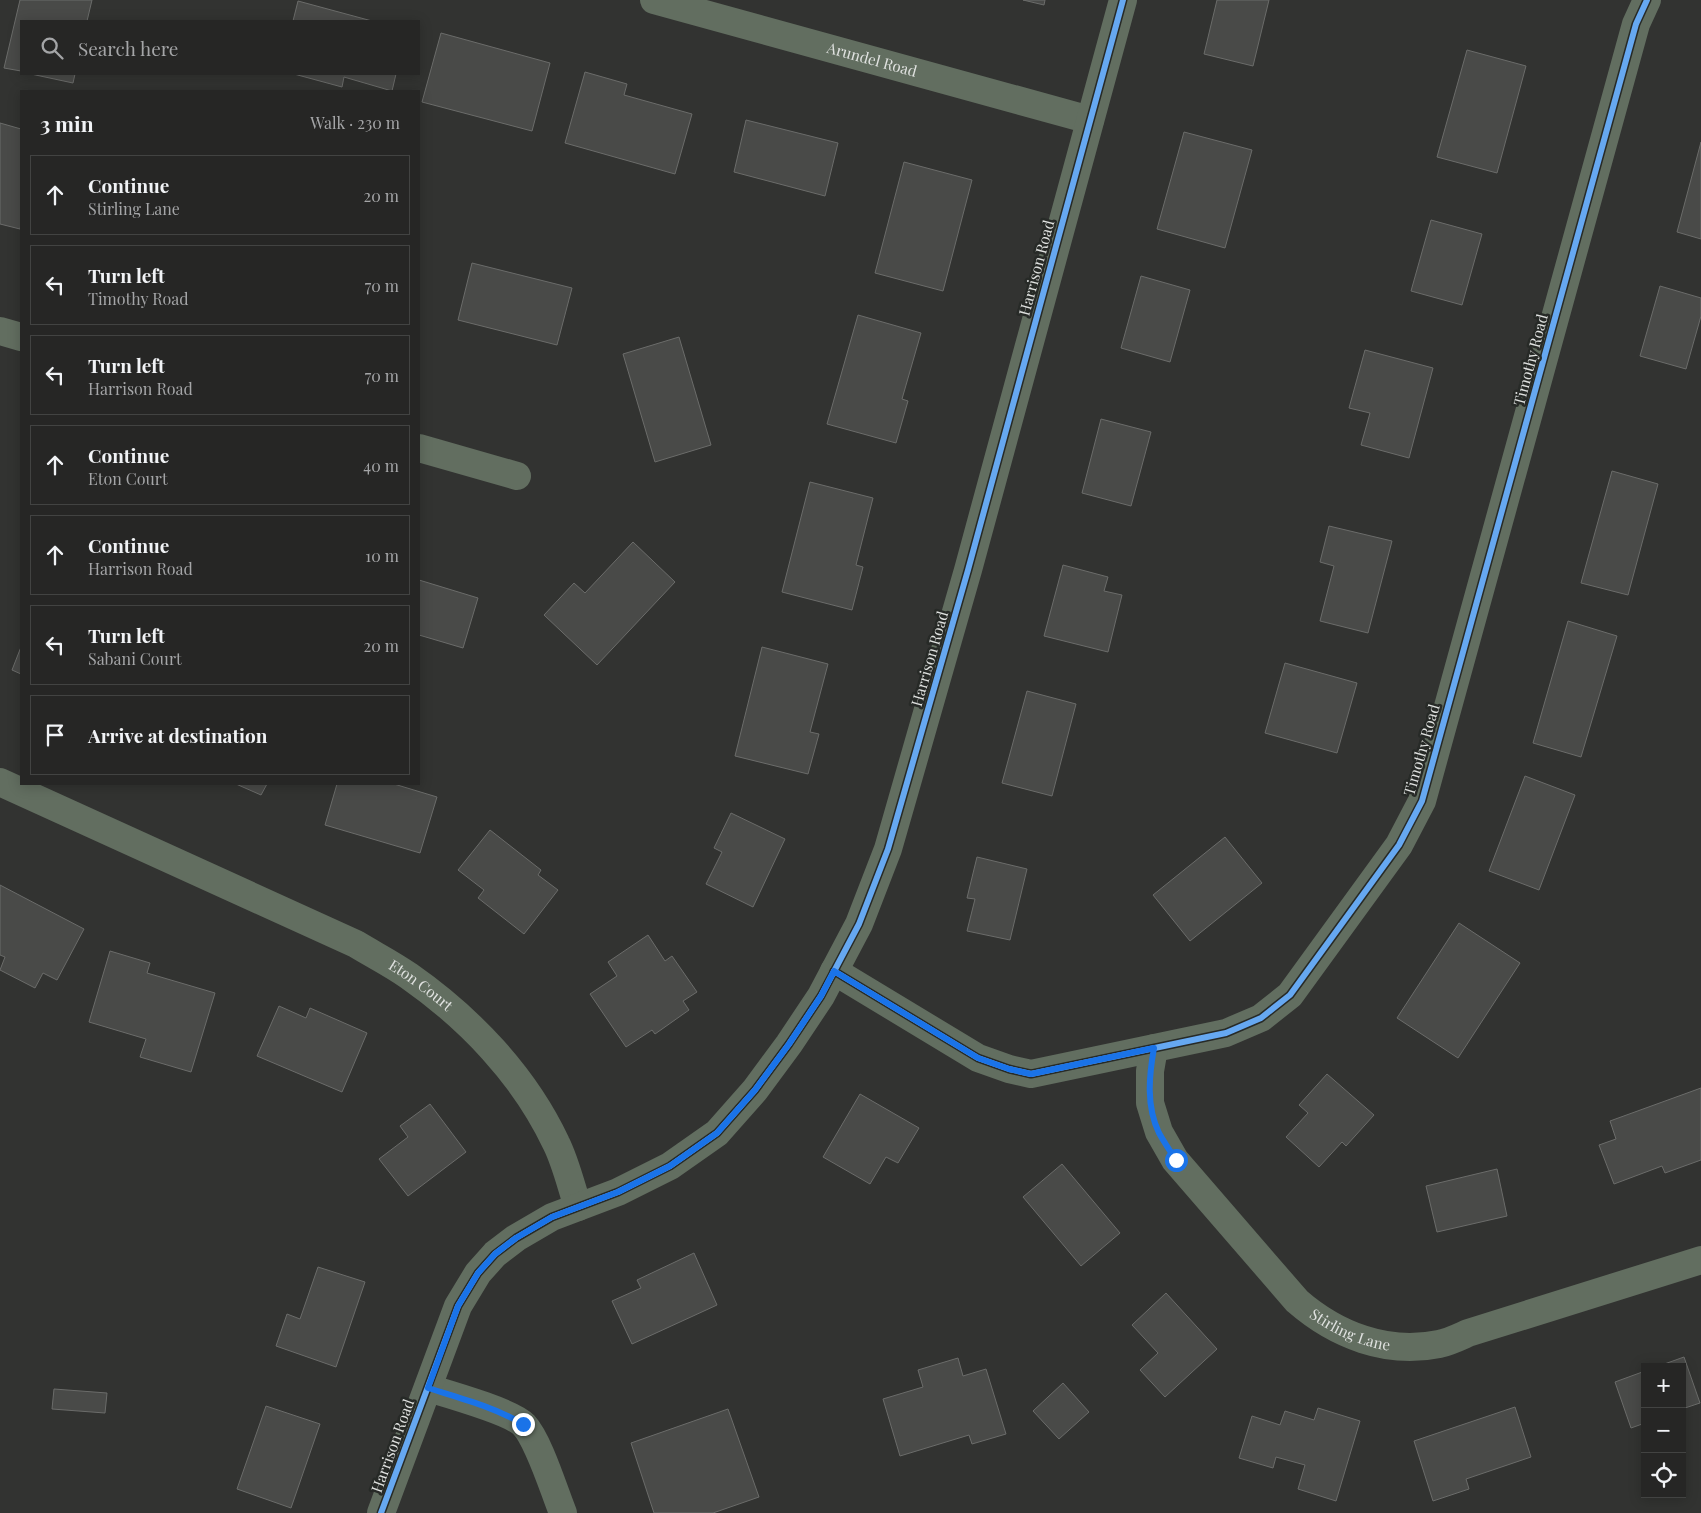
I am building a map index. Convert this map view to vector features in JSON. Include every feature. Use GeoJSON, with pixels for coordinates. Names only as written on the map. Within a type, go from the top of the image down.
{"type":"FeatureCollection","features":[{"type":"Feature","properties":{"kind":"street","name":"Arundel Road"},"geometry":{"type":"LineString","coordinates":[[654,0],[1090,120]]}},
{"type":"Feature","properties":{"kind":"street","name":"Harrison Road"},"geometry":{"type":"LineString","coordinates":[[381,1513],[458,1306],[478,1273],[495,1254],[516,1238],[552,1217],[618,1192],[670,1166],[717,1133],[755,1090],[789,1044],[821,996],[859,924],[888,849],[968,570],[1123,0]]}},
{"type":"Feature","properties":{"kind":"street","name":"Timothy Road"},"geometry":{"type":"LineString","coordinates":[[834,971],[978,1058],[1009,1069],[1031,1074],[1226,1033],[1261,1018],[1290,996],[1399,845],[1422,801],[1636,24],[1647,0]]}},
{"type":"Feature","properties":{"kind":"street"},"geometry":{"type":"LineString","coordinates":[[0,331],[20,337]]}},
{"type":"Feature","properties":{"kind":"street"},"geometry":{"type":"LineString","coordinates":[[420,448],[517,476]]}},
{"type":"Feature","properties":{"kind":"street","name":"Eton Court"},"geometry":{"type":"LineString","coordinates":[[0,782],[356,944],[408,975],[454,1012],[495,1052],[529,1096],[556,1143],[578,1207]]}},
{"type":"Feature","properties":{"kind":"street","name":"Stirling Lane"},"geometry":{"type":"LineString","coordinates":[[1154,1048],[1150,1071],[1150,1103],[1158,1132],[1176,1160],[1297,1300],[1314,1315],[1344,1333],[1376,1344],[1409,1348],[1441,1344],[1468,1333],[1701,1260]]}},
{"type":"Feature","properties":{"kind":"street"},"geometry":{"type":"LineString","coordinates":[[428,1388],[502,1413],[523,1424],[532,1437],[563,1513]]}},
{"type":"Feature","properties":{"kind":"building"},"geometry":{"type":"Polygon","coordinates":[[[20,0],[92,0],[87,20],[20,20],[20,71],[4,68],[20,0]]]}},
{"type":"Feature","properties":{"kind":"building"},"geometry":{"type":"Polygon","coordinates":[[[1023,0],[1045,0],[1044,5],[1023,0]]]}},
{"type":"Feature","properties":{"kind":"building"},"geometry":{"type":"Polygon","coordinates":[[[1217,0],[1269,0],[1253,66],[1204,54],[1217,0]]]}},
{"type":"Feature","properties":{"kind":"building"},"geometry":{"type":"Polygon","coordinates":[[[298,1],[368,20],[293,20],[298,1]]]}},
{"type":"Feature","properties":{"kind":"building"},"geometry":{"type":"Polygon","coordinates":[[[441,33],[550,63],[532,131],[422,102],[441,33]]]}},
{"type":"Feature","properties":{"kind":"building"},"geometry":{"type":"Polygon","coordinates":[[[1467,50],[1526,66],[1497,173],[1437,157],[1467,50]]]}},
{"type":"Feature","properties":{"kind":"building"},"geometry":{"type":"Polygon","coordinates":[[[585,72],[627,84],[624,95],[692,114],[675,174],[565,143],[585,72]]]}},
{"type":"Feature","properties":{"kind":"building"},"geometry":{"type":"Polygon","coordinates":[[[36,75],[75,75],[73,83],[36,75]]]}},
{"type":"Feature","properties":{"kind":"building"},"geometry":{"type":"Polygon","coordinates":[[[298,75],[396,75],[392,90],[344,77],[342,87],[298,75]]]}},
{"type":"Feature","properties":{"kind":"building"},"geometry":{"type":"Polygon","coordinates":[[[746,120],[838,143],[825,196],[734,172],[746,120]]]}},
{"type":"Feature","properties":{"kind":"building"},"geometry":{"type":"Polygon","coordinates":[[[0,123],[20,129],[20,229],[0,224],[0,123]]]}},
{"type":"Feature","properties":{"kind":"building"},"geometry":{"type":"Polygon","coordinates":[[[1184,132],[1252,150],[1225,248],[1157,229],[1184,132]]]}},
{"type":"Feature","properties":{"kind":"building"},"geometry":{"type":"Polygon","coordinates":[[[1701,142],[1701,239],[1677,232],[1701,142]]]}},
{"type":"Feature","properties":{"kind":"building"},"geometry":{"type":"Polygon","coordinates":[[[904,162],[972,180],[943,291],[875,273],[904,162]]]}},
{"type":"Feature","properties":{"kind":"building"},"geometry":{"type":"Polygon","coordinates":[[[1431,220],[1482,234],[1462,305],[1411,291],[1431,220]]]}},
{"type":"Feature","properties":{"kind":"building"},"geometry":{"type":"Polygon","coordinates":[[[472,263],[572,288],[557,345],[458,320],[472,263]]]}},
{"type":"Feature","properties":{"kind":"building"},"geometry":{"type":"Polygon","coordinates":[[[1141,276],[1190,290],[1170,362],[1121,348],[1141,276]]]}},
{"type":"Feature","properties":{"kind":"building"},"geometry":{"type":"Polygon","coordinates":[[[1660,286],[1701,298],[1701,316],[1686,369],[1640,356],[1660,286]]]}},
{"type":"Feature","properties":{"kind":"building"},"geometry":{"type":"Polygon","coordinates":[[[858,315],[921,333],[902,399],[908,401],[896,443],[827,424],[858,315]]]}},
{"type":"Feature","properties":{"kind":"building"},"geometry":{"type":"Polygon","coordinates":[[[679,337],[711,445],[655,462],[623,354],[679,337]]]}},
{"type":"Feature","properties":{"kind":"building"},"geometry":{"type":"Polygon","coordinates":[[[1365,350],[1433,368],[1409,458],[1361,445],[1370,413],[1349,408],[1365,350]]]}},
{"type":"Feature","properties":{"kind":"building"},"geometry":{"type":"Polygon","coordinates":[[[1101,419],[1151,432],[1131,506],[1082,493],[1101,419]]]}},
{"type":"Feature","properties":{"kind":"building"},"geometry":{"type":"Polygon","coordinates":[[[1612,471],[1658,484],[1628,595],[1581,583],[1612,471]]]}},
{"type":"Feature","properties":{"kind":"building"},"geometry":{"type":"Polygon","coordinates":[[[810,482],[873,498],[856,565],[863,567],[852,610],[782,592],[810,482]]]}},
{"type":"Feature","properties":{"kind":"building"},"geometry":{"type":"Polygon","coordinates":[[[1329,526],[1392,541],[1368,633],[1320,621],[1334,566],[1320,562],[1329,526]]]}},
{"type":"Feature","properties":{"kind":"building"},"geometry":{"type":"Polygon","coordinates":[[[633,542],[675,582],[597,665],[544,615],[574,583],[585,593],[633,542]]]}},
{"type":"Feature","properties":{"kind":"building"},"geometry":{"type":"Polygon","coordinates":[[[1063,565],[1108,577],[1104,591],[1122,595],[1108,652],[1044,636],[1063,565]]]}},
{"type":"Feature","properties":{"kind":"building"},"geometry":{"type":"Polygon","coordinates":[[[420,580],[478,598],[463,648],[420,635],[420,580]]]}},
{"type":"Feature","properties":{"kind":"building"},"geometry":{"type":"Polygon","coordinates":[[[1568,621],[1617,636],[1581,757],[1533,743],[1568,621]]]}},
{"type":"Feature","properties":{"kind":"building"},"geometry":{"type":"Polygon","coordinates":[[[762,647],[828,664],[810,732],[819,734],[808,774],[735,756],[762,647]]]}},
{"type":"Feature","properties":{"kind":"building"},"geometry":{"type":"Polygon","coordinates":[[[20,650],[20,674],[12,670],[20,650]]]}},
{"type":"Feature","properties":{"kind":"building"},"geometry":{"type":"Polygon","coordinates":[[[1285,663],[1357,683],[1337,753],[1265,733],[1285,663]]]}},
{"type":"Feature","properties":{"kind":"building"},"geometry":{"type":"Polygon","coordinates":[[[1027,691],[1076,704],[1052,796],[1002,783],[1027,691]]]}},
{"type":"Feature","properties":{"kind":"building"},"geometry":{"type":"Polygon","coordinates":[[[1525,776],[1575,795],[1539,890],[1489,871],[1525,776]]]}},
{"type":"Feature","properties":{"kind":"building"},"geometry":{"type":"Polygon","coordinates":[[[238,785],[266,785],[261,795],[238,785]]]}},
{"type":"Feature","properties":{"kind":"building"},"geometry":{"type":"Polygon","coordinates":[[[337,785],[397,785],[437,797],[420,853],[325,825],[337,785]]]}},
{"type":"Feature","properties":{"kind":"building"},"geometry":{"type":"Polygon","coordinates":[[[731,813],[785,839],[753,907],[706,884],[722,852],[714,848],[731,813]]]}},
{"type":"Feature","properties":{"kind":"building"},"geometry":{"type":"Polygon","coordinates":[[[490,830],[541,870],[538,875],[558,890],[524,934],[478,898],[484,890],[458,870],[490,830]]]}},
{"type":"Feature","properties":{"kind":"building"},"geometry":{"type":"Polygon","coordinates":[[[1225,837],[1262,883],[1190,941],[1153,895],[1225,837]]]}},
{"type":"Feature","properties":{"kind":"building"},"geometry":{"type":"Polygon","coordinates":[[[977,857],[1027,869],[1010,940],[967,931],[975,899],[967,898],[977,857]]]}},
{"type":"Feature","properties":{"kind":"building"},"geometry":{"type":"Polygon","coordinates":[[[0,885],[84,929],[57,980],[43,973],[35,988],[0,970],[5,957],[0,955],[0,885]]]}},
{"type":"Feature","properties":{"kind":"building"},"geometry":{"type":"Polygon","coordinates":[[[1459,923],[1520,963],[1458,1058],[1397,1018],[1459,923]]]}},
{"type":"Feature","properties":{"kind":"building"},"geometry":{"type":"Polygon","coordinates":[[[648,935],[665,961],[672,956],[697,992],[683,1001],[689,1010],[655,1034],[652,1030],[626,1047],[590,994],[617,976],[608,962],[648,935]]]}},
{"type":"Feature","properties":{"kind":"building"},"geometry":{"type":"Polygon","coordinates":[[[110,951],[150,963],[147,973],[215,993],[191,1072],[140,1057],[146,1039],[89,1022],[110,951]]]}},
{"type":"Feature","properties":{"kind":"building"},"geometry":{"type":"Polygon","coordinates":[[[279,1006],[306,1018],[310,1008],[367,1033],[342,1092],[257,1056],[279,1006]]]}},
{"type":"Feature","properties":{"kind":"building"},"geometry":{"type":"Polygon","coordinates":[[[1327,1074],[1374,1115],[1346,1146],[1342,1142],[1319,1167],[1286,1137],[1308,1113],[1299,1105],[1327,1074]]]}},
{"type":"Feature","properties":{"kind":"building"},"geometry":{"type":"Polygon","coordinates":[[[1701,1088],[1701,1160],[1665,1173],[1662,1166],[1614,1184],[1599,1145],[1616,1139],[1610,1121],[1701,1088]]]}},
{"type":"Feature","properties":{"kind":"building"},"geometry":{"type":"Polygon","coordinates":[[[860,1094],[919,1128],[898,1163],[886,1157],[870,1184],[823,1157],[860,1094]]]}},
{"type":"Feature","properties":{"kind":"building"},"geometry":{"type":"Polygon","coordinates":[[[430,1104],[466,1152],[408,1196],[379,1159],[408,1137],[400,1126],[430,1104]]]}},
{"type":"Feature","properties":{"kind":"building"},"geometry":{"type":"Polygon","coordinates":[[[1062,1164],[1120,1233],[1081,1266],[1023,1197],[1062,1164]]]}},
{"type":"Feature","properties":{"kind":"building"},"geometry":{"type":"Polygon","coordinates":[[[1497,1169],[1507,1216],[1437,1232],[1426,1186],[1497,1169]]]}},
{"type":"Feature","properties":{"kind":"building"},"geometry":{"type":"Polygon","coordinates":[[[694,1253],[717,1305],[632,1344],[612,1301],[641,1288],[637,1280],[694,1253]]]}},
{"type":"Feature","properties":{"kind":"building"},"geometry":{"type":"Polygon","coordinates":[[[318,1267],[365,1282],[336,1367],[276,1346],[287,1314],[300,1319],[318,1267]]]}},
{"type":"Feature","properties":{"kind":"building"},"geometry":{"type":"Polygon","coordinates":[[[1166,1293],[1217,1349],[1165,1397],[1140,1370],[1158,1353],[1132,1325],[1166,1293]]]}},
{"type":"Feature","properties":{"kind":"building"},"geometry":{"type":"Polygon","coordinates":[[[1684,1357],[1700,1403],[1686,1408],[1686,1363],[1667,1363],[1684,1357]]]}},
{"type":"Feature","properties":{"kind":"building"},"geometry":{"type":"Polygon","coordinates":[[[958,1358],[963,1376],[986,1369],[1006,1434],[972,1444],[969,1435],[900,1456],[883,1399],[923,1387],[918,1370],[958,1358]]]}},
{"type":"Feature","properties":{"kind":"building"},"geometry":{"type":"Polygon","coordinates":[[[1641,1372],[1641,1424],[1631,1428],[1615,1382],[1641,1372]]]}},
{"type":"Feature","properties":{"kind":"building"},"geometry":{"type":"Polygon","coordinates":[[[1063,1383],[1089,1412],[1059,1439],[1033,1411],[1063,1383]]]}},
{"type":"Feature","properties":{"kind":"building"},"geometry":{"type":"Polygon","coordinates":[[[54,1389],[107,1393],[105,1413],[52,1409],[54,1389]]]}},
{"type":"Feature","properties":{"kind":"building"},"geometry":{"type":"Polygon","coordinates":[[[266,1406],[320,1424],[291,1508],[237,1489],[266,1406]]]}},
{"type":"Feature","properties":{"kind":"building"},"geometry":{"type":"Polygon","coordinates":[[[1515,1407],[1531,1457],[1466,1479],[1469,1489],[1433,1501],[1414,1441],[1515,1407]]]}},
{"type":"Feature","properties":{"kind":"building"},"geometry":{"type":"Polygon","coordinates":[[[1318,1408],[1360,1421],[1336,1501],[1298,1489],[1305,1465],[1276,1457],[1273,1468],[1239,1458],[1252,1416],[1280,1425],[1285,1411],[1314,1420],[1318,1408]]]}},
{"type":"Feature","properties":{"kind":"building"},"geometry":{"type":"Polygon","coordinates":[[[728,1409],[759,1497],[713,1513],[654,1513],[631,1443],[728,1409]]]}},
{"type":"Feature","properties":{"kind":"cycle path"},"geometry":{"type":"LineString","coordinates":[[381,1513],[458,1306],[478,1273],[495,1254],[516,1238],[552,1217],[618,1192],[670,1166],[717,1133],[755,1090],[789,1044],[821,996],[859,924],[888,849],[968,570],[1123,0]]}},
{"type":"Feature","properties":{"kind":"cycle path"},"geometry":{"type":"LineString","coordinates":[[834,971],[978,1058],[1009,1069],[1031,1074],[1226,1033],[1261,1018],[1290,995],[1399,845],[1422,801],[1636,24],[1647,0]]}},
{"type":"Feature","properties":{"kind":"route"},"geometry":{"type":"LineString","coordinates":[[523,1424],[511,1417],[428,1388],[458,1306],[478,1273],[495,1254],[516,1238],[552,1217],[618,1192],[670,1166],[717,1133],[755,1090],[789,1044],[821,996],[834,971],[978,1058],[1009,1069],[1031,1074],[1154,1048],[1150,1071],[1150,1103],[1158,1132],[1176,1160]]}}]}
